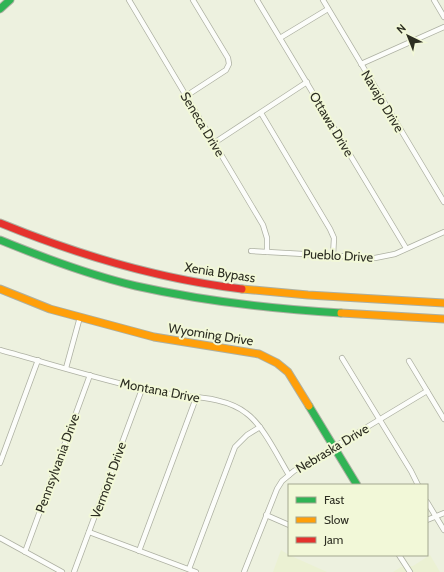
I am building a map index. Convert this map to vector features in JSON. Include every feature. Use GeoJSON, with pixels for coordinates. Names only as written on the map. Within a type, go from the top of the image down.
{"type":"FeatureCollection","features":[{"type":"Feature","properties":{"kind":"main road"},"geometry":{"type":"LineString","coordinates":[[0,9],[10,0]]}},
{"type":"Feature","properties":{"kind":"main road","name":"Xenia Bypass"},"geometry":{"type":"LineString","coordinates":[[0,222],[64,248],[108,262],[159,275],[210,284],[297,294],[444,302]]}},
{"type":"Feature","properties":{"kind":"main road"},"geometry":{"type":"LineString","coordinates":[[0,240],[42,257],[86,272],[189,297],[270,308],[444,319]]}},
{"type":"Feature","properties":{"kind":"main road","name":"Wyoming Drive"},"geometry":{"type":"LineString","coordinates":[[0,289],[45,307],[154,337],[259,354],[270,358],[282,366],[291,376],[356,484]]}},
{"type":"Feature","properties":{"kind":"street","name":"Seneca Drive"},"geometry":{"type":"LineString","coordinates":[[129,0],[214,144],[264,225],[267,238],[267,252]]}},
{"type":"Feature","properties":{"kind":"street"},"geometry":{"type":"LineString","coordinates":[[186,96],[226,70],[229,64],[228,58],[193,0]]}},
{"type":"Feature","properties":{"kind":"street","name":"Ottawa Drive"},"geometry":{"type":"LineString","coordinates":[[257,0],[406,248]]}},
{"type":"Feature","properties":{"kind":"street","name":"Navajo Drive"},"geometry":{"type":"LineString","coordinates":[[323,0],[444,202]]}},
{"type":"Feature","properties":{"kind":"street"},"geometry":{"type":"LineString","coordinates":[[434,0],[444,17]]}},
{"type":"Feature","properties":{"kind":"street"},"geometry":{"type":"LineString","coordinates":[[280,38],[328,9]]}},
{"type":"Feature","properties":{"kind":"street"},"geometry":{"type":"LineString","coordinates":[[361,64],[444,27]]}},
{"type":"Feature","properties":{"kind":"street"},"geometry":{"type":"LineString","coordinates":[[214,144],[306,82]]}},
{"type":"Feature","properties":{"kind":"street"},"geometry":{"type":"LineString","coordinates":[[260,113],[330,229],[334,238],[333,256]]}},
{"type":"Feature","properties":{"kind":"street","name":"Pueblo Drive"},"geometry":{"type":"LineString","coordinates":[[251,252],[375,258],[390,255],[444,232]]}},
{"type":"Feature","properties":{"kind":"street"},"geometry":{"type":"LineString","coordinates":[[66,368],[80,317]]}},
{"type":"Feature","properties":{"kind":"street","name":"Montana Drive"},"geometry":{"type":"LineString","coordinates":[[0,350],[142,389],[224,402],[236,406],[252,418],[260,427],[289,475]]}},
{"type":"Feature","properties":{"kind":"street"},"geometry":{"type":"LineString","coordinates":[[342,358],[418,484]]}},
{"type":"Feature","properties":{"kind":"street"},"geometry":{"type":"LineString","coordinates":[[0,463],[38,360]]}},
{"type":"Feature","properties":{"kind":"street"},"geometry":{"type":"LineString","coordinates":[[409,361],[444,419]]}},
{"type":"Feature","properties":{"kind":"street","name":"Pennsylvania Drive"},"geometry":{"type":"LineString","coordinates":[[25,552],[90,375]]}},
{"type":"Feature","properties":{"kind":"street","name":"Vermont Drive"},"geometry":{"type":"LineString","coordinates":[[74,572],[142,389]]}},
{"type":"Feature","properties":{"kind":"street","name":"Nebraska Drive"},"geometry":{"type":"LineString","coordinates":[[244,572],[277,489],[289,475],[427,391]]}},
{"type":"Feature","properties":{"kind":"street"},"geometry":{"type":"LineString","coordinates":[[139,551],[196,398]]}},
{"type":"Feature","properties":{"kind":"street"},"geometry":{"type":"LineString","coordinates":[[189,569],[235,447],[240,440],[260,427]]}},
{"type":"Feature","properties":{"kind":"street"},"geometry":{"type":"LineString","coordinates":[[428,504],[444,530]]}},
{"type":"Feature","properties":{"kind":"street"},"geometry":{"type":"LineString","coordinates":[[428,520],[444,513]]}},
{"type":"Feature","properties":{"kind":"street"},"geometry":{"type":"LineString","coordinates":[[266,515],[288,525]]}},
{"type":"Feature","properties":{"kind":"street"},"geometry":{"type":"LineString","coordinates":[[89,532],[196,572]]}},
{"type":"Feature","properties":{"kind":"street"},"geometry":{"type":"LineString","coordinates":[[0,538],[62,572]]}},
{"type":"Feature","properties":{"kind":"street"},"geometry":{"type":"LineString","coordinates":[[400,556],[410,572]]}},
{"type":"Feature","properties":{"kind":"shaded area"},"geometry":{"type":"Polygon","coordinates":[[[281,550],[288,554],[288,556],[291,556],[327,572],[273,572],[281,550]]]}},
{"type":"Feature","properties":{"kind":"shaded area"},"geometry":{"type":"Polygon","coordinates":[[[430,555],[440,572],[393,572],[401,567],[413,566],[430,555]]]}},
{"type":"Feature","properties":{"kind":"traffic: fast"},"geometry":{"type":"LineString","coordinates":[[0,9],[10,0]]}},
{"type":"Feature","properties":{"kind":"traffic: fast"},"geometry":{"type":"LineString","coordinates":[[0,240],[67,266],[136,286],[238,304],[341,313]]}},
{"type":"Feature","properties":{"kind":"traffic: fast"},"geometry":{"type":"LineString","coordinates":[[309,406],[356,484]]}},
{"type":"Feature","properties":{"kind":"traffic: slow"},"geometry":{"type":"LineString","coordinates":[[0,289],[50,309],[154,337],[259,354],[277,363],[288,372],[309,406]]}},
{"type":"Feature","properties":{"kind":"traffic: slow"},"geometry":{"type":"LineString","coordinates":[[242,289],[308,295],[444,303]]}},
{"type":"Feature","properties":{"kind":"traffic: slow"},"geometry":{"type":"LineString","coordinates":[[341,313],[444,319]]}},
{"type":"Feature","properties":{"kind":"traffic: jam"},"geometry":{"type":"LineString","coordinates":[[0,223],[29,235],[119,264],[180,279],[242,289]]}}]}
